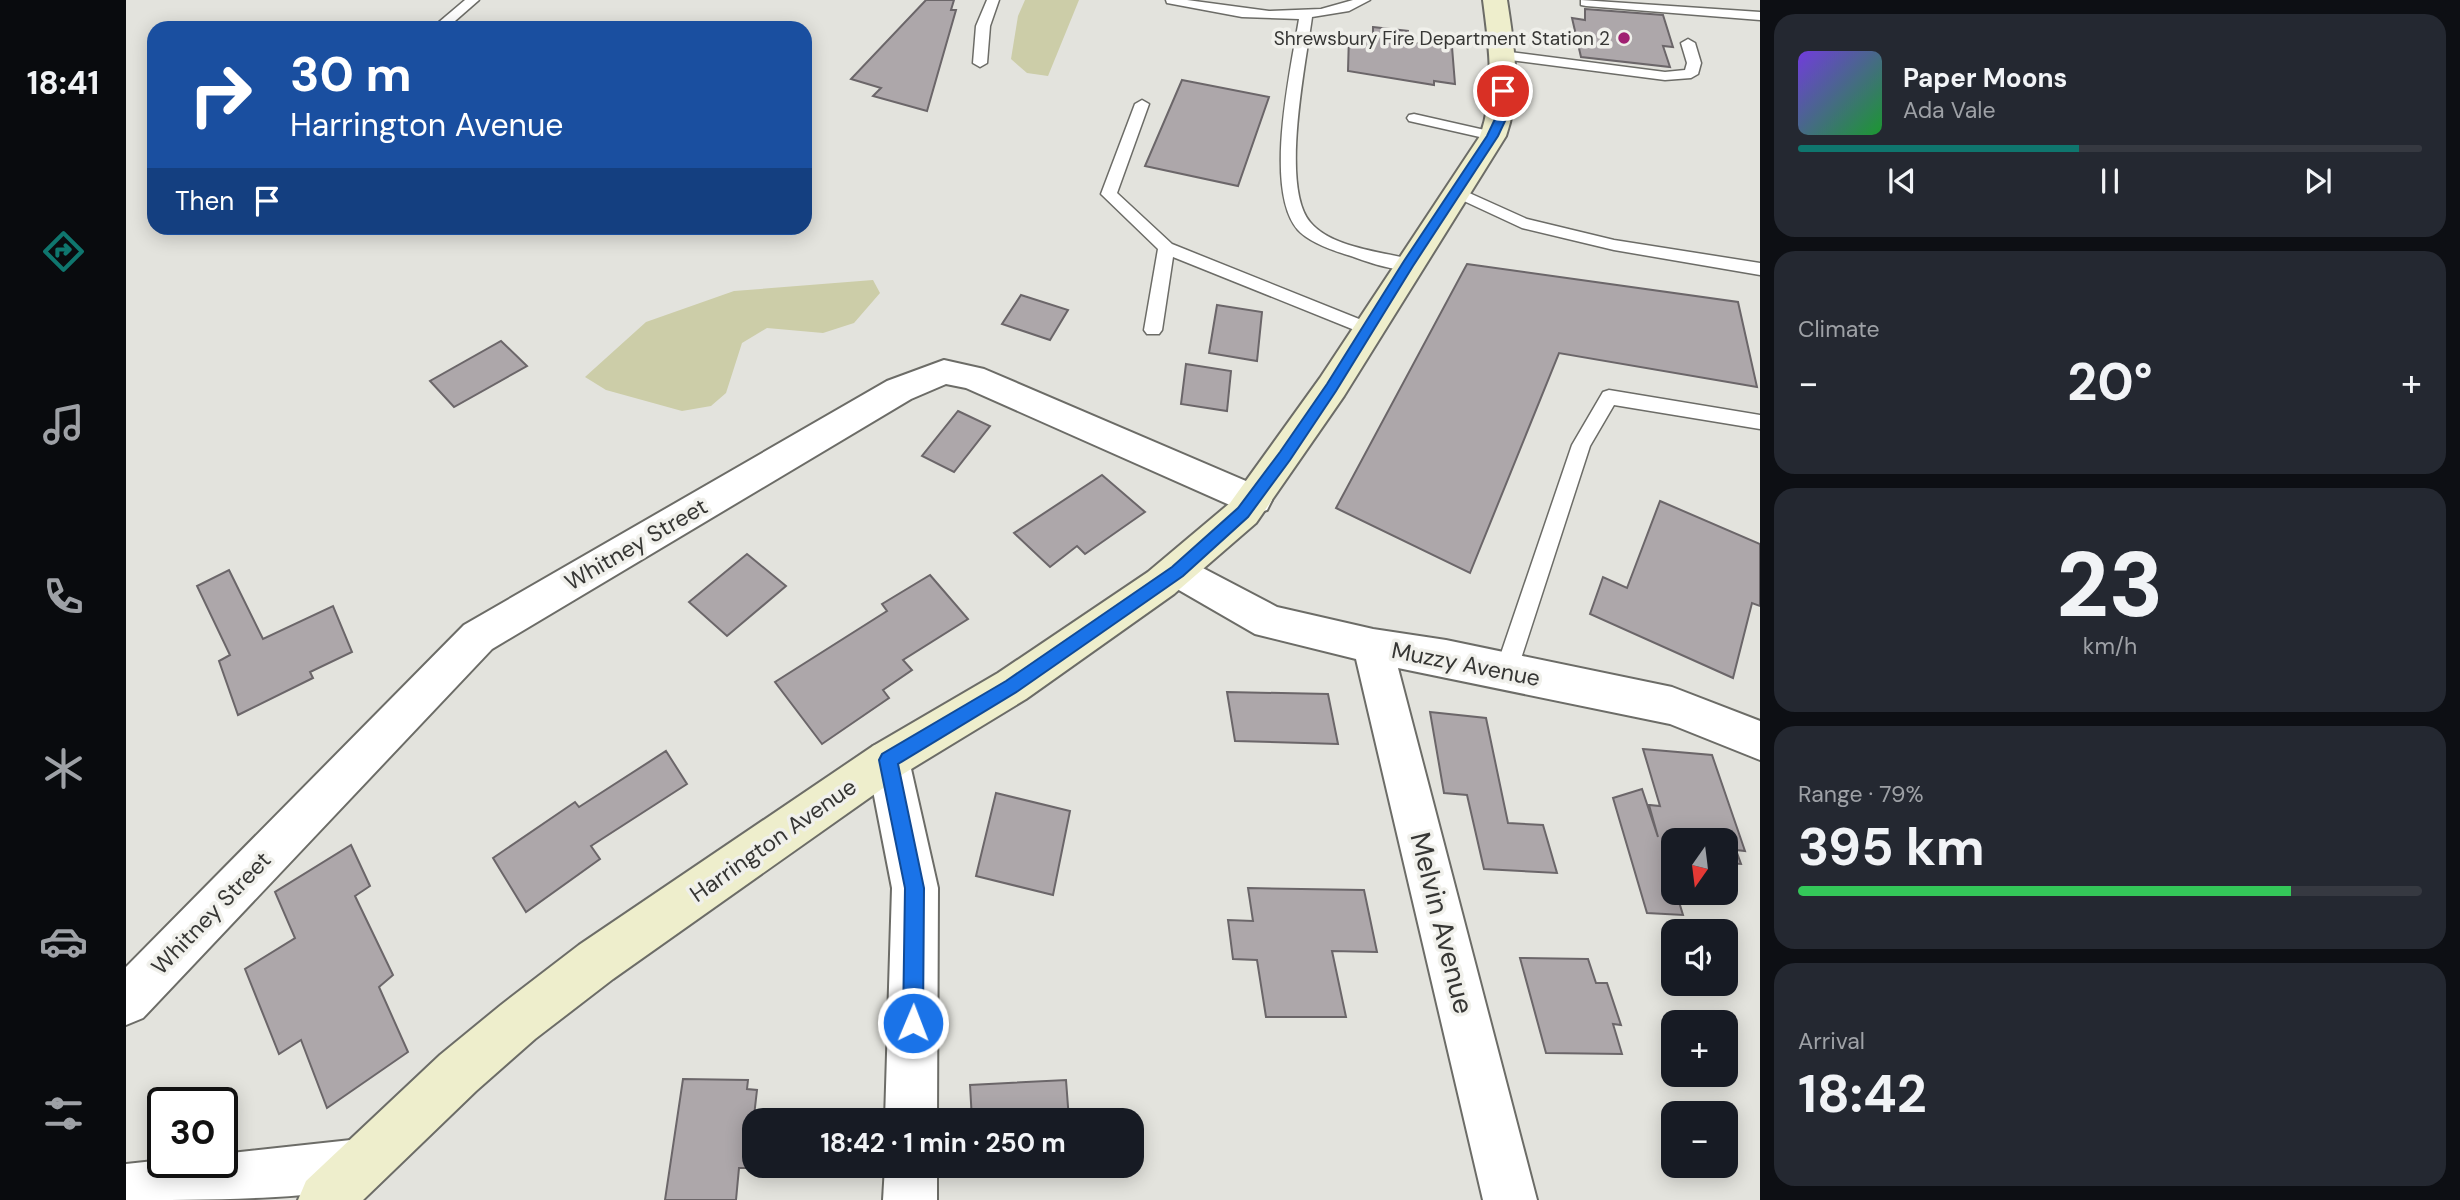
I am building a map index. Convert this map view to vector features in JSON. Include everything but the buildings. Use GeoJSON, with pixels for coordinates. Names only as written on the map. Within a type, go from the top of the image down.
{"type":"FeatureCollection","features":[{"type":"Feature","properties":{"kind":"main road","name":"Harrington Avenue"},"geometry":{"type":"LineString","coordinates":[[343,1183],[448,1082],[527,1014],[596,962],[888,760],[1012,686],[1178,571],[1254,500],[1332,387],[1408,264],[1493,136],[1503,105],[1502,55],[1495,0]]}},
{"type":"Feature","properties":{"kind":"street","name":"Whitney Street"},"geometry":{"type":"LineString","coordinates":[[126,1001],[478,637],[899,390],[944,372],[972,376],[1254,500]]}},
{"type":"Feature","properties":{"kind":"street","name":"Muzzy Avenue"},"geometry":{"type":"LineString","coordinates":[[1178,571],[1269,622],[1373,646],[1672,706],[1760,741]]}},
{"type":"Feature","properties":{"kind":"street","name":"Melvin Avenue"},"geometry":{"type":"LineString","coordinates":[[1373,646],[1510,1200]]}},
{"type":"Feature","properties":{"kind":"street"},"geometry":{"type":"LineString","coordinates":[[888,760],[915,888],[911,1108]]}},
{"type":"Feature","properties":{"kind":"street"},"geometry":{"type":"LineString","coordinates":[[910,1200],[911,1178]]}},
{"type":"Feature","properties":{"kind":"street"},"geometry":{"type":"LineString","coordinates":[[126,1191],[343,1183]]}},
{"type":"Feature","properties":{"kind":"lane"},"geometry":{"type":"LineString","coordinates":[[448,21],[473,0]]}},
{"type":"Feature","properties":{"kind":"lane"},"geometry":{"type":"LineString","coordinates":[[980,63],[983,26],[993,0]]}},
{"type":"Feature","properties":{"kind":"lane"},"geometry":{"type":"LineString","coordinates":[[1179,1],[1249,13],[1306,15],[1364,0]]}},
{"type":"Feature","properties":{"kind":"lane"},"geometry":{"type":"LineString","coordinates":[[1570,0],[1760,16]]}},
{"type":"Feature","properties":{"kind":"lane"},"geometry":{"type":"LineString","coordinates":[[1698,11],[1730,7],[1760,9]]}},
{"type":"Feature","properties":{"kind":"lane"},"geometry":{"type":"LineString","coordinates":[[1306,15],[1287,159],[1292,204],[1304,226],[1335,245],[1363,257],[1408,264]]}},
{"type":"Feature","properties":{"kind":"lane"},"geometry":{"type":"LineString","coordinates":[[1502,55],[1665,76],[1691,74],[1694,64],[1688,43]]}},
{"type":"Feature","properties":{"kind":"lane"},"geometry":{"type":"LineString","coordinates":[[1142,104],[1109,194],[1166,248],[1368,329]]}},
{"type":"Feature","properties":{"kind":"lane"},"geometry":{"type":"LineString","coordinates":[[1414,118],[1493,136]]}},
{"type":"Feature","properties":{"kind":"lane"},"geometry":{"type":"LineString","coordinates":[[1456,192],[1535,226],[1614,245],[1760,269]]}},
{"type":"Feature","properties":{"kind":"lane"},"geometry":{"type":"LineString","coordinates":[[1153,330],[1166,248]]}},
{"type":"Feature","properties":{"kind":"lane"},"geometry":{"type":"LineString","coordinates":[[1506,671],[1581,445],[1609,397],[1760,422]]}},
{"type":"Feature","properties":{"kind":"green space"},"geometry":{"type":"Polygon","coordinates":[[[1025,0],[1079,0],[1048,76],[1027,73],[1011,59],[1018,16],[1025,0]]]}},
{"type":"Feature","properties":{"kind":"green space"},"geometry":{"type":"Polygon","coordinates":[[[873,280],[880,293],[854,323],[823,333],[767,328],[742,343],[726,393],[711,406],[682,411],[606,390],[585,377],[646,322],[734,291],[873,280]]]}},
{"type":"Feature","properties":{"kind":"place","name":"Shrewsbury Fire Department Station 2"},"geometry":{"type":"Point","coordinates":[1624,38]}},
{"type":"Feature","properties":{"kind":"route"},"geometry":{"type":"LineString","coordinates":[[913,1023],[915,888],[888,760],[1012,686],[1178,571],[1243,513],[1332,387],[1408,264],[1493,136],[1500,119],[1503,91]]}}]}
